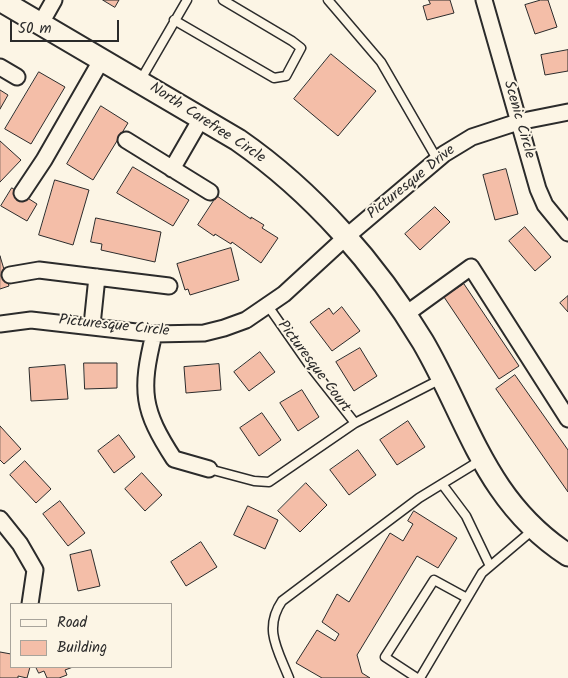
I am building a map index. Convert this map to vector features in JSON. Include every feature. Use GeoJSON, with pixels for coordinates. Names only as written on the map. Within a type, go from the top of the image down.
{"type":"FeatureCollection","features":[{"type":"Feature","properties":{"kind":"main road","name":"North Carefree Circle"},"geometry":{"type":"LineString","coordinates":[[1,3],[202,117],[272,165],[307,196],[346,237],[406,314],[442,378],[481,460],[499,488],[535,528],[568,555]]}},
{"type":"Feature","properties":{"kind":"street"},"geometry":{"type":"LineString","coordinates":[[41,24],[54,0]]}},
{"type":"Feature","properties":{"kind":"street","name":"Scenic Circle"},"geometry":{"type":"LineString","coordinates":[[484,0],[538,189],[545,205],[568,233]]}},
{"type":"Feature","properties":{"kind":"street"},"geometry":{"type":"LineString","coordinates":[[22,193],[44,160],[102,59]]}},
{"type":"Feature","properties":{"kind":"street"},"geometry":{"type":"LineString","coordinates":[[0,67],[17,77]]}},
{"type":"Feature","properties":{"kind":"street","name":"Picturesque Drive"},"geometry":{"type":"LineString","coordinates":[[346,237],[437,159],[472,137],[518,122],[568,112]]}},
{"type":"Feature","properties":{"kind":"street"},"geometry":{"type":"LineString","coordinates":[[172,169],[202,117]]}},
{"type":"Feature","properties":{"kind":"street"},"geometry":{"type":"LineString","coordinates":[[126,140],[210,192]]}},
{"type":"Feature","properties":{"kind":"street","name":"Picturesque Circle"},"geometry":{"type":"LineString","coordinates":[[0,324],[31,320],[92,325],[154,334],[204,333],[218,330],[246,320],[268,306],[284,294],[346,237]]}},
{"type":"Feature","properties":{"kind":"street"},"geometry":{"type":"LineString","coordinates":[[406,314],[471,266],[568,419]]}},
{"type":"Feature","properties":{"kind":"street"},"geometry":{"type":"LineString","coordinates":[[10,275],[39,270],[169,286]]}},
{"type":"Feature","properties":{"kind":"street"},"geometry":{"type":"LineString","coordinates":[[92,325],[97,277]]}},
{"type":"Feature","properties":{"kind":"street"},"geometry":{"type":"LineString","coordinates":[[154,334],[146,376],[149,415],[156,431],[174,459],[209,469]]}},
{"type":"Feature","properties":{"kind":"street"},"geometry":{"type":"LineString","coordinates":[[0,519],[24,550],[35,570],[30,603]]}},
{"type":"Feature","properties":{"kind":"lane"},"geometry":{"type":"LineString","coordinates":[[140,81],[187,0]]}},
{"type":"Feature","properties":{"kind":"lane"},"geometry":{"type":"LineString","coordinates":[[174,20],[274,78],[286,76],[301,48],[223,0]]}},
{"type":"Feature","properties":{"kind":"lane"},"geometry":{"type":"LineString","coordinates":[[328,0],[381,62],[437,159]]}},
{"type":"Feature","properties":{"kind":"lane","name":"Picturesque Court"},"geometry":{"type":"LineString","coordinates":[[209,469],[254,481],[269,482],[355,423],[310,366],[268,306]]}},
{"type":"Feature","properties":{"kind":"lane"},"geometry":{"type":"LineString","coordinates":[[355,423],[442,378]]}},
{"type":"Feature","properties":{"kind":"lane"},"geometry":{"type":"LineString","coordinates":[[289,678],[271,631],[276,611],[282,602],[419,498],[481,460]]}},
{"type":"Feature","properties":{"kind":"lane"},"geometry":{"type":"LineString","coordinates":[[442,484],[466,516],[490,566]]}},
{"type":"Feature","properties":{"kind":"lane"},"geometry":{"type":"LineString","coordinates":[[467,598],[434,580],[384,657],[418,678],[467,598],[482,573],[535,528]]}},
{"type":"Feature","properties":{"kind":"building"},"geometry":{"type":"Polygon","coordinates":[[[103,0],[119,0],[115,7],[103,0]]]}},
{"type":"Feature","properties":{"kind":"building"},"geometry":{"type":"Polygon","coordinates":[[[429,0],[450,0],[454,13],[427,20],[423,6],[430,4],[429,0]]]}},
{"type":"Feature","properties":{"kind":"building"},"geometry":{"type":"Polygon","coordinates":[[[548,0],[557,27],[535,34],[525,5],[548,0]]]}},
{"type":"Feature","properties":{"kind":"building"},"geometry":{"type":"Polygon","coordinates":[[[568,50],[568,71],[545,75],[541,55],[568,50]]]}},
{"type":"Feature","properties":{"kind":"building"},"geometry":{"type":"Polygon","coordinates":[[[331,54],[376,91],[338,136],[294,99],[331,54]]]}},
{"type":"Feature","properties":{"kind":"building"},"geometry":{"type":"Polygon","coordinates":[[[39,72],[65,87],[31,144],[5,129],[39,72]]]}},
{"type":"Feature","properties":{"kind":"building"},"geometry":{"type":"Polygon","coordinates":[[[0,90],[8,95],[0,109],[0,90]]]}},
{"type":"Feature","properties":{"kind":"building"},"geometry":{"type":"Polygon","coordinates":[[[101,106],[128,123],[93,180],[67,164],[101,106]]]}},
{"type":"Feature","properties":{"kind":"building"},"geometry":{"type":"Polygon","coordinates":[[[0,141],[21,160],[0,182],[0,141]]]}},
{"type":"Feature","properties":{"kind":"building"},"geometry":{"type":"Polygon","coordinates":[[[133,167],[189,200],[173,226],[117,193],[133,167]]]}},
{"type":"Feature","properties":{"kind":"building"},"geometry":{"type":"Polygon","coordinates":[[[506,169],[518,214],[495,220],[483,175],[506,169]]]}},
{"type":"Feature","properties":{"kind":"building"},"geometry":{"type":"Polygon","coordinates":[[[55,180],[89,190],[73,245],[39,235],[55,180]]]}},
{"type":"Feature","properties":{"kind":"building"},"geometry":{"type":"Polygon","coordinates":[[[12,188],[37,204],[27,221],[1,206],[12,188]]]}},
{"type":"Feature","properties":{"kind":"building"},"geometry":{"type":"Polygon","coordinates":[[[217,196],[251,219],[251,217],[264,225],[262,228],[278,238],[261,263],[232,242],[231,244],[215,234],[214,236],[198,225],[217,196]]]}},
{"type":"Feature","properties":{"kind":"building"},"geometry":{"type":"Polygon","coordinates":[[[435,207],[450,222],[420,250],[405,234],[435,207]]]}},
{"type":"Feature","properties":{"kind":"building"},"geometry":{"type":"Polygon","coordinates":[[[96,218],[161,232],[155,262],[101,250],[102,244],[91,242],[96,218]]]}},
{"type":"Feature","properties":{"kind":"building"},"geometry":{"type":"Polygon","coordinates":[[[525,227],[551,257],[535,271],[509,241],[525,227]]]}},
{"type":"Feature","properties":{"kind":"building"},"geometry":{"type":"Polygon","coordinates":[[[231,248],[239,280],[190,295],[188,289],[185,290],[177,264],[231,248]]]}},
{"type":"Feature","properties":{"kind":"building"},"geometry":{"type":"Polygon","coordinates":[[[0,256],[9,286],[0,289],[0,256]]]}},
{"type":"Feature","properties":{"kind":"building"},"geometry":{"type":"Polygon","coordinates":[[[464,284],[519,366],[499,379],[444,297],[464,284]]]}},
{"type":"Feature","properties":{"kind":"building"},"geometry":{"type":"Polygon","coordinates":[[[568,296],[568,312],[560,303],[568,296]]]}},
{"type":"Feature","properties":{"kind":"building"},"geometry":{"type":"Polygon","coordinates":[[[342,307],[360,331],[332,351],[310,322],[329,308],[333,314],[342,307]]]}},
{"type":"Feature","properties":{"kind":"building"},"geometry":{"type":"Polygon","coordinates":[[[360,348],[377,376],[354,391],[336,362],[360,348]]]}},
{"type":"Feature","properties":{"kind":"building"},"geometry":{"type":"Polygon","coordinates":[[[260,352],[275,372],[249,391],[234,372],[260,352]]]}},
{"type":"Feature","properties":{"kind":"building"},"geometry":{"type":"Polygon","coordinates":[[[84,363],[117,363],[117,388],[85,389],[84,363]]]}},
{"type":"Feature","properties":{"kind":"building"},"geometry":{"type":"Polygon","coordinates":[[[219,364],[221,390],[186,393],[184,367],[219,364]]]}},
{"type":"Feature","properties":{"kind":"building"},"geometry":{"type":"Polygon","coordinates":[[[65,365],[68,399],[31,401],[29,368],[65,365]]]}},
{"type":"Feature","properties":{"kind":"building"},"geometry":{"type":"Polygon","coordinates":[[[515,375],[568,450],[568,492],[496,389],[515,375]]]}},
{"type":"Feature","properties":{"kind":"building"},"geometry":{"type":"Polygon","coordinates":[[[302,390],[319,417],[298,431],[280,403],[302,390]]]}},
{"type":"Feature","properties":{"kind":"building"},"geometry":{"type":"Polygon","coordinates":[[[262,413],[281,440],[259,456],[240,428],[262,413]]]}},
{"type":"Feature","properties":{"kind":"building"},"geometry":{"type":"Polygon","coordinates":[[[408,421],[425,447],[397,465],[380,440],[408,421]]]}},
{"type":"Feature","properties":{"kind":"building"},"geometry":{"type":"Polygon","coordinates":[[[0,426],[21,449],[4,464],[0,460],[0,426]]]}},
{"type":"Feature","properties":{"kind":"building"},"geometry":{"type":"Polygon","coordinates":[[[119,435],[135,457],[114,473],[98,451],[119,435]]]}},
{"type":"Feature","properties":{"kind":"building"},"geometry":{"type":"Polygon","coordinates":[[[358,450],[376,475],[349,495],[330,470],[358,450]]]}},
{"type":"Feature","properties":{"kind":"building"},"geometry":{"type":"Polygon","coordinates":[[[25,461],[51,489],[36,503],[10,475],[25,461]]]}},
{"type":"Feature","properties":{"kind":"building"},"geometry":{"type":"Polygon","coordinates":[[[142,473],[162,495],[145,511],[125,489],[142,473]]]}},
{"type":"Feature","properties":{"kind":"building"},"geometry":{"type":"Polygon","coordinates":[[[306,483],[327,505],[300,532],[278,511],[306,483]]]}},
{"type":"Feature","properties":{"kind":"building"},"geometry":{"type":"Polygon","coordinates":[[[60,501],[85,533],[68,546],[43,514],[60,501]]]}},
{"type":"Feature","properties":{"kind":"building"},"geometry":{"type":"Polygon","coordinates":[[[248,506],[278,520],[265,549],[234,535],[248,506]]]}},
{"type":"Feature","properties":{"kind":"building"},"geometry":{"type":"Polygon","coordinates":[[[414,511],[457,538],[438,568],[417,556],[357,655],[362,673],[370,678],[322,678],[296,663],[317,630],[335,641],[339,634],[322,622],[337,594],[349,602],[390,533],[403,541],[413,524],[408,521],[414,511]]]}},
{"type":"Feature","properties":{"kind":"building"},"geometry":{"type":"Polygon","coordinates":[[[201,542],[217,567],[186,586],[171,562],[201,542]]]}},
{"type":"Feature","properties":{"kind":"building"},"geometry":{"type":"Polygon","coordinates":[[[91,550],[100,586],[78,591],[70,555],[91,550]]]}},
{"type":"Feature","properties":{"kind":"building"},"geometry":{"type":"Polygon","coordinates":[[[0,652],[10,654],[10,668],[30,668],[27,678],[18,676],[18,678],[0,678],[0,652]]]}},
{"type":"Feature","properties":{"kind":"building"},"geometry":{"type":"Polygon","coordinates":[[[36,668],[70,668],[65,670],[67,675],[59,678],[47,678],[44,671],[39,673],[36,668]]]}}]}
